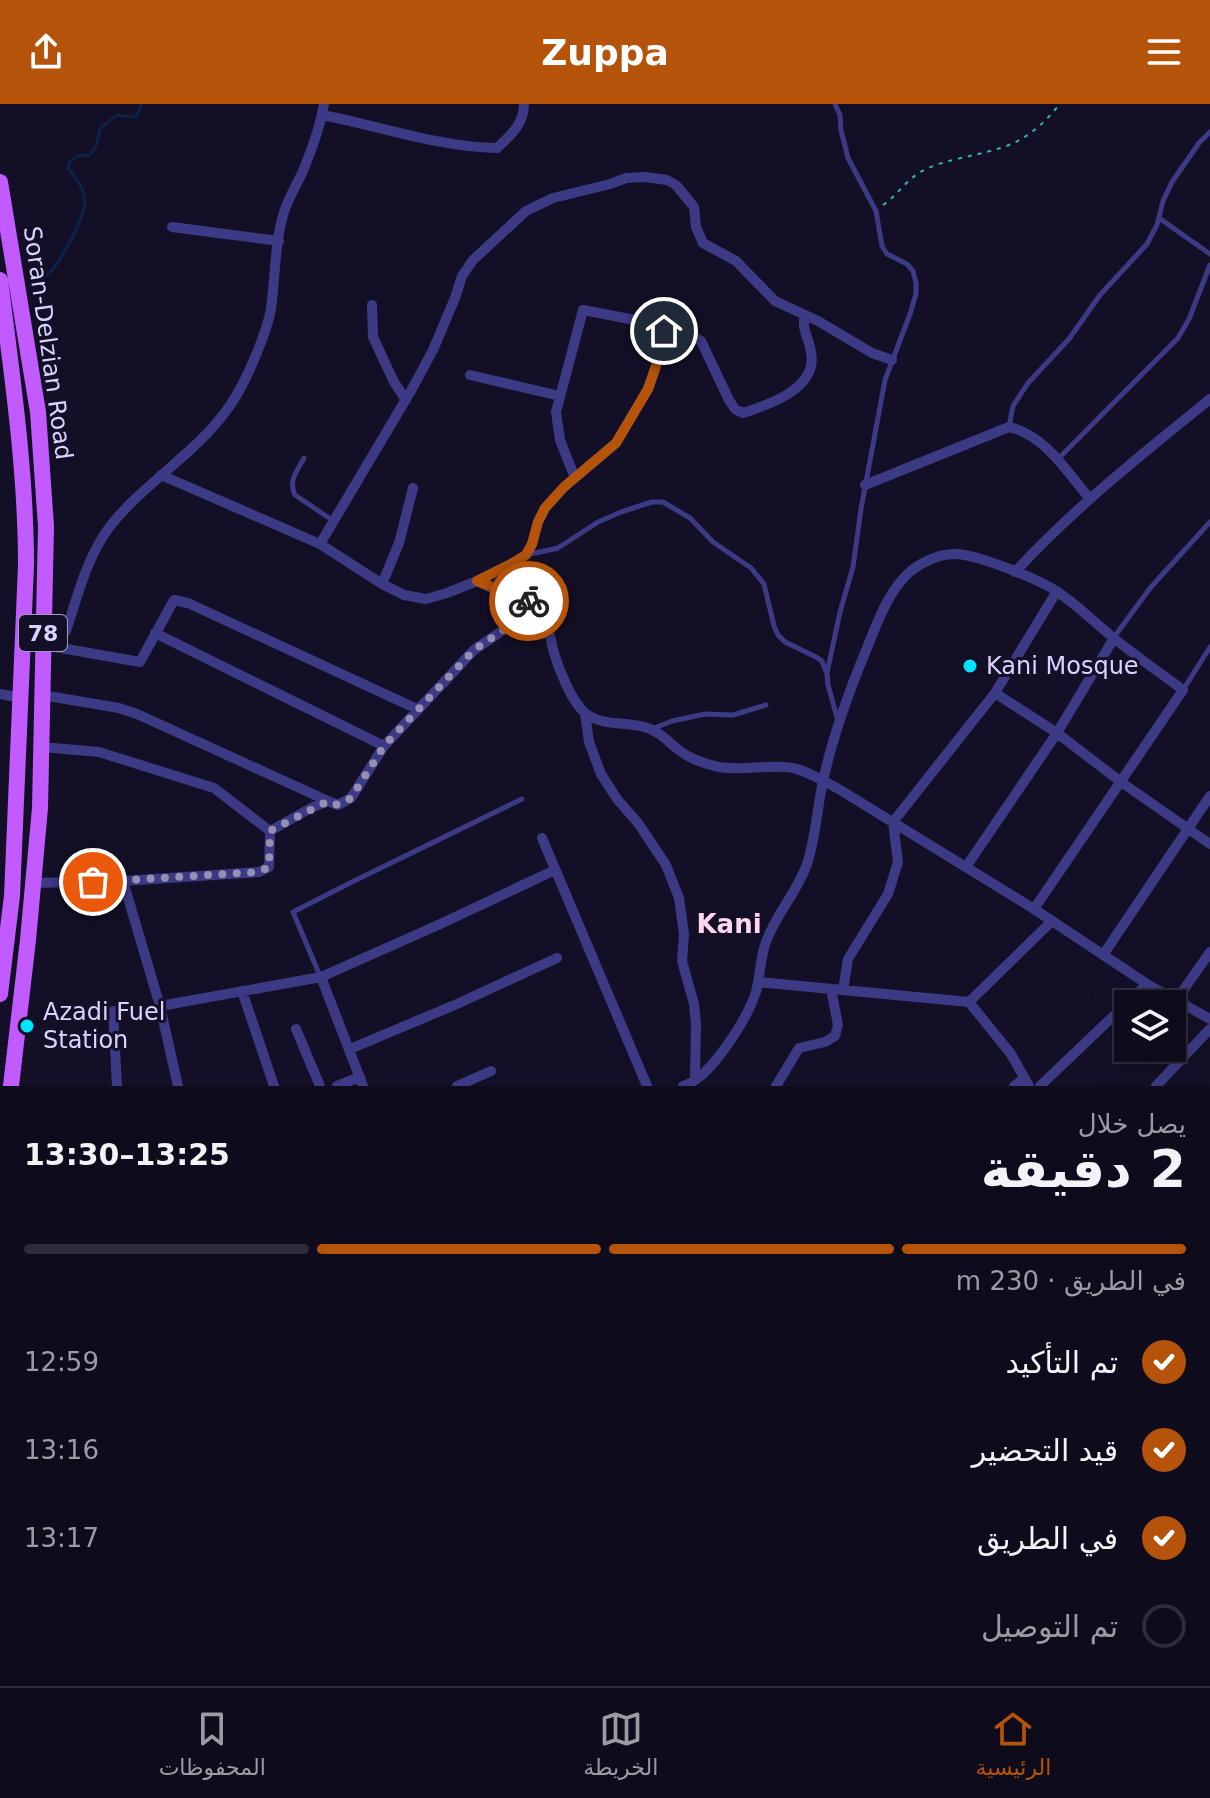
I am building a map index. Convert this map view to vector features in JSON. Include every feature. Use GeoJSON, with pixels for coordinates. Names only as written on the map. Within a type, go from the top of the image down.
{"type":"FeatureCollection","features":[{"type":"Feature","properties":{"kind":"main road","name":"Soran-Delzian Road"},"geometry":{"type":"LineString","coordinates":[[0,182],[38,412],[46,539],[40,808],[11,1086]]}},
{"type":"Feature","properties":{"kind":"main road","name":"Soran-Delzian Road"},"geometry":{"type":"LineString","coordinates":[[0,280],[18,424],[26,537],[21,698],[8,807],[0,994]]}},
{"type":"Feature","properties":{"kind":"main road"},"geometry":{"type":"LineString","coordinates":[[26,537],[36,541],[46,539]]}},
{"type":"Feature","properties":{"kind":"main road"},"geometry":{"type":"LineString","coordinates":[[26,565],[36,563],[45,567]]}},
{"type":"Feature","properties":{"kind":"street"},"geometry":{"type":"LineString","coordinates":[[43,641],[66,631],[81,583],[111,525],[161,475],[200,443],[232,403],[254,358],[270,312],[283,213],[304,168],[323,109],[445,142],[497,148],[522,120],[524,104]]}},
{"type":"Feature","properties":{"kind":"street"},"geometry":{"type":"LineString","coordinates":[[320,544],[433,350],[462,276],[473,260],[526,211],[553,198],[626,178],[667,180],[676,185],[694,207],[696,227],[703,243],[736,261],[775,301],[872,353],[892,360]]}},
{"type":"Feature","properties":{"kind":"street"},"geometry":{"type":"LineString","coordinates":[[172,227],[279,241]]}},
{"type":"Feature","properties":{"kind":"street"},"geometry":{"type":"LineString","coordinates":[[372,305],[373,337],[406,400]]}},
{"type":"Feature","properties":{"kind":"street"},"geometry":{"type":"LineString","coordinates":[[575,478],[560,440],[556,412],[583,310],[635,320],[664,331],[688,334],[701,341],[729,400],[735,409],[743,413],[796,389],[808,375],[812,366],[803,324],[805,315]]}},
{"type":"Feature","properties":{"kind":"street"},"geometry":{"type":"LineString","coordinates":[[161,475],[320,544],[404,595],[426,599],[447,593],[526,555],[545,508],[564,487],[616,443],[648,389],[664,331]]}},
{"type":"Feature","properties":{"kind":"street"},"geometry":{"type":"LineString","coordinates":[[470,375],[560,396]]}},
{"type":"Feature","properties":{"kind":"street"},"geometry":{"type":"LineString","coordinates":[[1015,572],[1090,499],[1210,399]]}},
{"type":"Feature","properties":{"kind":"street"},"geometry":{"type":"LineString","coordinates":[[865,485],[1009,427],[1046,446],[1090,499]]}},
{"type":"Feature","properties":{"kind":"street"},"geometry":{"type":"LineString","coordinates":[[382,584],[399,543],[413,488]]}},
{"type":"Feature","properties":{"kind":"street"},"geometry":{"type":"LineString","coordinates":[[683,1086],[695,1080],[719,1057],[752,1003],[772,926],[806,866],[823,780],[848,693],[878,620],[896,589],[913,570],[934,558],[956,554],[981,559],[1057,591],[1183,690],[1034,909]]}},
{"type":"Feature","properties":{"kind":"street"},"geometry":{"type":"LineString","coordinates":[[477,581],[532,602],[541,610],[555,657],[573,697],[585,713],[597,719],[651,729],[697,761],[742,769],[794,768],[823,780],[1034,909],[1159,990]]}},
{"type":"Feature","properties":{"kind":"street"},"geometry":{"type":"LineString","coordinates":[[843,990],[848,959],[888,894],[898,862],[893,822],[995,693],[1057,591]]}},
{"type":"Feature","properties":{"kind":"street"},"geometry":{"type":"LineString","coordinates":[[43,641],[140,662],[174,600],[188,603],[417,709]]}},
{"type":"Feature","properties":{"kind":"street"},"geometry":{"type":"LineString","coordinates":[[42,695],[137,714],[338,805],[351,798],[384,746],[474,650],[537,607]]}},
{"type":"Feature","properties":{"kind":"street"},"geometry":{"type":"LineString","coordinates":[[155,633],[384,746]]}},
{"type":"Feature","properties":{"kind":"street"},"geometry":{"type":"LineString","coordinates":[[966,867],[1057,733],[1114,638]]}},
{"type":"Feature","properties":{"kind":"street"},"geometry":{"type":"LineString","coordinates":[[995,693],[1057,733],[1210,844]]}},
{"type":"Feature","properties":{"kind":"street"},"geometry":{"type":"LineString","coordinates":[[0,694],[21,698]]}},
{"type":"Feature","properties":{"kind":"street"},"geometry":{"type":"LineString","coordinates":[[585,713],[589,742],[601,774],[666,865],[679,898],[684,934],[682,961],[696,1023],[695,1080]]}},
{"type":"Feature","properties":{"kind":"street"},"geometry":{"type":"LineString","coordinates":[[42,747],[99,752],[214,788],[270,831]]}},
{"type":"Feature","properties":{"kind":"street"},"geometry":{"type":"LineString","coordinates":[[1103,955],[1210,796]]}},
{"type":"Feature","properties":{"kind":"street"},"geometry":{"type":"LineString","coordinates":[[270,831],[328,801]]}},
{"type":"Feature","properties":{"kind":"street"},"geometry":{"type":"LineString","coordinates":[[33,883],[259,872],[269,867],[270,831]]}},
{"type":"Feature","properties":{"kind":"street"},"geometry":{"type":"LineString","coordinates":[[542,838],[647,1086]]}},
{"type":"Feature","properties":{"kind":"street"},"geometry":{"type":"LineString","coordinates":[[160,1006],[321,977],[555,870]]}},
{"type":"Feature","properties":{"kind":"street"},"geometry":{"type":"LineString","coordinates":[[123,881],[160,1006],[178,1086]]}},
{"type":"Feature","properties":{"kind":"street"},"geometry":{"type":"LineString","coordinates":[[969,1002],[1052,921]]}},
{"type":"Feature","properties":{"kind":"street"},"geometry":{"type":"LineString","coordinates":[[1183,990],[1210,952]]}},
{"type":"Feature","properties":{"kind":"street"},"geometry":{"type":"LineString","coordinates":[[350,1049],[557,958]]}},
{"type":"Feature","properties":{"kind":"street"},"geometry":{"type":"LineString","coordinates":[[321,977],[362,1082],[337,1086]]}},
{"type":"Feature","properties":{"kind":"street"},"geometry":{"type":"LineString","coordinates":[[758,982],[969,1002],[1011,1054],[1027,1082],[1014,1086]]}},
{"type":"Feature","properties":{"kind":"street"},"geometry":{"type":"LineString","coordinates":[[1040,1086],[1147,984]]}},
{"type":"Feature","properties":{"kind":"street"},"geometry":{"type":"LineString","coordinates":[[776,1086],[799,1048],[825,1042],[835,1036],[838,1025],[831,989]]}},
{"type":"Feature","properties":{"kind":"street"},"geometry":{"type":"LineString","coordinates":[[242,991],[274,1086]]}},
{"type":"Feature","properties":{"kind":"street"},"geometry":{"type":"LineString","coordinates":[[1186,1004],[1210,1019]]}},
{"type":"Feature","properties":{"kind":"street"},"geometry":{"type":"LineString","coordinates":[[113,1011],[117,1086]]}},
{"type":"Feature","properties":{"kind":"street"},"geometry":{"type":"LineString","coordinates":[[296,1029],[320,1086]]}},
{"type":"Feature","properties":{"kind":"street"},"geometry":{"type":"LineString","coordinates":[[1156,1086],[1210,1029]]}},
{"type":"Feature","properties":{"kind":"street"},"geometry":{"type":"LineString","coordinates":[[457,1086],[491,1071]]}},
{"type":"Feature","properties":{"kind":"lane"},"geometry":{"type":"LineString","coordinates":[[835,104],[848,158],[876,211],[882,246],[887,254],[907,264],[913,271],[916,283],[910,314],[885,380],[853,567],[827,673],[838,722]]}},
{"type":"Feature","properties":{"kind":"lane"},"geometry":{"type":"LineString","coordinates":[[1009,427],[1013,406],[1028,383],[1069,339],[1100,295],[1147,244],[1172,182],[1210,132]]}},
{"type":"Feature","properties":{"kind":"lane"},"geometry":{"type":"LineString","coordinates":[[1159,218],[1210,254]]}},
{"type":"Feature","properties":{"kind":"lane"},"geometry":{"type":"LineString","coordinates":[[1057,460],[1178,338],[1189,319],[1210,265]]}},
{"type":"Feature","properties":{"kind":"lane"},"geometry":{"type":"LineString","coordinates":[[304,458],[291,482],[295,495],[333,521]]}},
{"type":"Feature","properties":{"kind":"lane"},"geometry":{"type":"LineString","coordinates":[[526,555],[558,548],[598,522],[621,512],[652,502],[663,502],[690,518],[713,542],[751,568],[764,584],[778,635],[785,642],[822,661],[827,673]]}},
{"type":"Feature","properties":{"kind":"lane"},"geometry":{"type":"LineString","coordinates":[[1114,638],[1151,587],[1210,522]]}},
{"type":"Feature","properties":{"kind":"lane"},"geometry":{"type":"LineString","coordinates":[[1183,690],[1210,647]]}},
{"type":"Feature","properties":{"kind":"lane"},"geometry":{"type":"LineString","coordinates":[[651,729],[705,714],[733,715],[766,705]]}},
{"type":"Feature","properties":{"kind":"lane"},"geometry":{"type":"LineString","coordinates":[[321,977],[293,912],[522,799]]}},
{"type":"Feature","properties":{"kind":"path"},"geometry":{"type":"LineString","coordinates":[[876,211],[923,170],[953,158],[1023,139],[1049,118],[1060,104]]}},
{"type":"Feature","properties":{"kind":"waterway"},"geometry":{"type":"LineString","coordinates":[[36,283],[61,258],[84,208],[83,192],[68,167],[69,162],[77,156],[90,155],[100,129],[117,115],[137,115],[142,104]]}},
{"type":"Feature","properties":{"kind":"way so far"},"geometry":{"type":"LineString","coordinates":[[93,882],[259,872],[269,867],[270,831],[328,801],[338,805],[351,798],[384,746],[417,709],[474,650],[537,607],[529,601]]}},
{"type":"Feature","properties":{"kind":"place","name":"Kani Mosque"},"geometry":{"type":"Point","coordinates":[970,666]}},
{"type":"Feature","properties":{"kind":"place","name":"Azadi Fuel Station"},"geometry":{"type":"Point","coordinates":[27,1026]}},
{"type":"Feature","properties":{"kind":"district","name":"Kani"},"geometry":{"type":"Point","coordinates":[729,924]}},
{"type":"Feature","properties":{"kind":"route"},"geometry":{"type":"LineString","coordinates":[[529,601],[477,581],[526,555],[545,508],[564,487],[616,443],[648,389],[664,331]]}}]}
